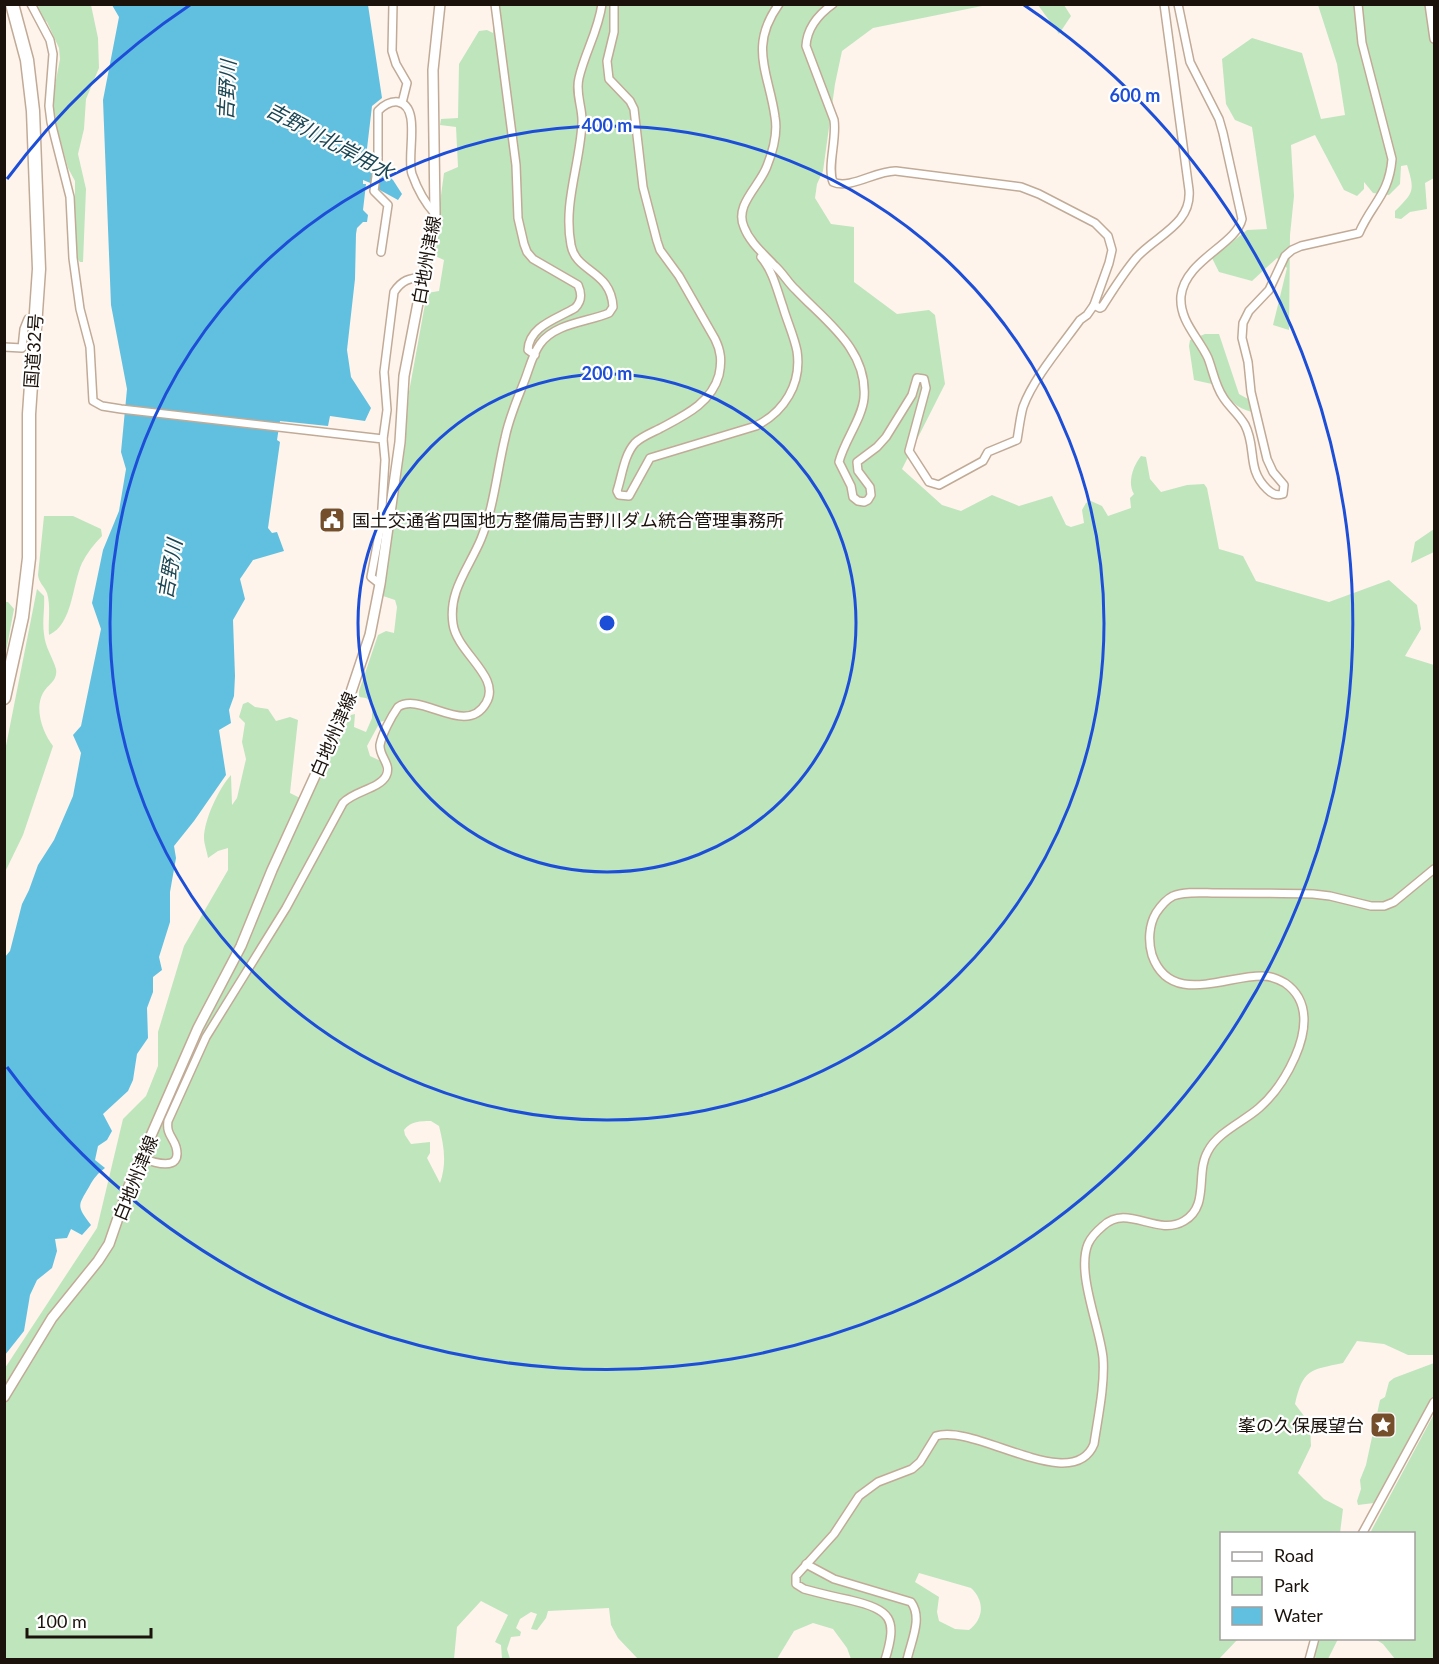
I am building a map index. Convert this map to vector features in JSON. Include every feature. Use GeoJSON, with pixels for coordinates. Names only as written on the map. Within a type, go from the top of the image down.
{"type":"FeatureCollection","features":[{"type":"Feature","properties":{"kind":"highway","name":"国道32号"},"geometry":{"type":"LineString","coordinates":[[4,698],[22,617],[29,558],[29,414],[39,269],[33,111],[27,60],[12,4]]}},
{"type":"Feature","properties":{"kind":"main road","name":"白地州津線"},"geometry":{"type":"LineString","coordinates":[[4,1397],[52,1318],[109,1244],[129,1186],[198,1029],[241,946],[272,870],[345,710],[370,635],[380,584],[400,442],[404,376],[435,214],[433,70],[440,4]]}},
{"type":"Feature","properties":{"kind":"street"},"geometry":{"type":"LineString","coordinates":[[32,4],[50,40],[53,54],[49,106],[70,197],[73,258],[80,309],[90,347],[92,399],[96,404],[122,409],[383,439]]}},
{"type":"Feature","properties":{"kind":"street"},"geometry":{"type":"LineString","coordinates":[[393,4],[392,51],[396,64],[407,83],[402,103]]}},
{"type":"Feature","properties":{"kind":"street"},"geometry":{"type":"LineString","coordinates":[[495,4],[516,165],[518,218],[526,252],[533,259],[578,285],[581,298],[575,308],[537,329],[528,346],[528,350],[535,355]]}},
{"type":"Feature","properties":{"kind":"street"},"geometry":{"type":"LineString","coordinates":[[141,1158],[165,1165],[175,1156],[176,1146],[167,1129],[168,1121],[206,1037],[286,908],[343,803],[353,794],[377,784],[386,777],[388,767],[380,745],[398,707],[403,704],[416,704],[446,714],[472,715],[481,710],[490,695],[485,675],[462,648],[453,626],[452,611],[454,594],[486,524],[508,423],[540,344],[553,333],[609,313],[613,307],[611,291],[607,283],[578,260],[573,250],[569,212],[583,117],[578,81],[596,33],[602,4]]}},
{"type":"Feature","properties":{"kind":"street"},"geometry":{"type":"LineString","coordinates":[[614,4],[614,32],[607,61],[609,79],[630,101],[634,109],[643,187],[657,242],[660,250],[680,276],[715,339],[721,364],[718,378],[706,399],[682,417],[643,437],[632,447],[617,491],[619,495],[629,495],[650,458],[746,430],[771,419],[786,402],[796,378],[797,351],[774,281],[758,249]]}},
{"type":"Feature","properties":{"kind":"street"},"geometry":{"type":"LineString","coordinates":[[779,4],[769,20],[762,57],[775,118],[774,143],[764,174],[743,207],[741,215],[746,232],[758,249],[777,267],[794,289],[844,337],[855,357],[860,371],[864,397],[839,462],[851,486],[853,497],[858,501],[868,500],[871,495],[870,487],[858,471],[857,462],[886,437],[912,395],[917,378],[924,379],[926,388],[909,451],[929,482],[936,485],[944,484],[983,461],[988,452],[1017,440],[1023,407],[1028,397],[1047,366],[1094,305],[1110,257],[1111,244],[1108,236],[1095,223],[1021,187],[896,171],[883,172],[846,184],[833,182],[831,174],[836,132],[834,120],[806,46],[807,37],[814,22],[833,4]]}},
{"type":"Feature","properties":{"kind":"street"},"geometry":{"type":"LineString","coordinates":[[1094,305],[1102,307],[1138,255],[1178,222],[1189,207],[1190,190],[1164,4]]}},
{"type":"Feature","properties":{"kind":"street"},"geometry":{"type":"LineString","coordinates":[[1178,4],[1190,62],[1219,119],[1242,219],[1237,230],[1199,264],[1185,284],[1181,294],[1183,314],[1208,357],[1221,395],[1247,429],[1256,476],[1272,493],[1279,495],[1283,494],[1284,485],[1267,459],[1251,392],[1242,330],[1249,311],[1269,290],[1285,256],[1301,246],[1359,232],[1365,219],[1386,190],[1392,159],[1362,43],[1358,4]]}},
{"type":"Feature","properties":{"kind":"street"},"geometry":{"type":"LineString","coordinates":[[1429,4],[1434,39]]}},
{"type":"Feature","properties":{"kind":"street"},"geometry":{"type":"LineString","coordinates":[[381,252],[388,205],[374,191],[378,162],[378,111],[385,105],[394,102],[402,103],[411,113],[412,173],[427,205],[435,214]]}},
{"type":"Feature","properties":{"kind":"street"},"geometry":{"type":"LineString","coordinates":[[380,584],[371,577],[381,524],[385,460],[383,439],[387,410],[384,372],[394,292],[401,282],[424,277]]}},
{"type":"Feature","properties":{"kind":"street"},"geometry":{"type":"LineString","coordinates":[[4,347],[22,348],[24,329],[28,319],[36,318]]}},
{"type":"Feature","properties":{"kind":"street"},"geometry":{"type":"LineString","coordinates":[[885,1659],[891,1635],[890,1623],[886,1615],[872,1605],[798,1586],[796,1576],[834,1534],[859,1496],[878,1482],[912,1469],[920,1462],[936,1436],[947,1434],[979,1439],[1018,1454],[1051,1462],[1075,1462],[1087,1456],[1095,1436],[1103,1360],[1101,1341],[1088,1294],[1085,1260],[1088,1244],[1108,1220],[1116,1218],[1135,1218],[1165,1227],[1188,1220],[1198,1206],[1203,1162],[1208,1150],[1214,1142],[1261,1107],[1294,1059],[1299,1047],[1305,1014],[1302,1001],[1287,985],[1275,978],[1256,976],[1193,986],[1178,982],[1162,973],[1153,958],[1150,936],[1151,924],[1156,913],[1164,903],[1180,894],[1266,892],[1330,896],[1377,907],[1394,902],[1434,868]]}},
{"type":"Feature","properties":{"kind":"street"},"geometry":{"type":"LineString","coordinates":[[1363,1532],[1434,1402]]}},
{"type":"Feature","properties":{"kind":"street"},"geometry":{"type":"LineString","coordinates":[[806,1564],[834,1579],[911,1602],[916,1612],[917,1622],[907,1659]]}},
{"type":"Feature","properties":{"kind":"street"},"geometry":{"type":"LineString","coordinates":[[1310,1659],[1315,1640]]}},
{"type":"Feature","properties":{"kind":"green space"},"geometry":{"type":"Polygon","coordinates":[[[35,5],[91,5],[98,38],[99,68],[86,99],[84,129],[78,154],[86,189],[83,262],[77,258],[75,241],[75,181],[68,168],[52,101],[60,59],[59,48],[47,22],[35,5]]]}},
{"type":"Feature","properties":{"kind":"green space"},"geometry":{"type":"Polygon","coordinates":[[[495,5],[987,5],[873,28],[842,51],[835,84],[823,171],[817,184],[815,198],[831,224],[854,227],[854,282],[897,314],[929,310],[935,315],[945,384],[902,469],[942,505],[961,511],[992,495],[1019,506],[1052,496],[1066,525],[1071,527],[1084,523],[1082,510],[1086,503],[1091,501],[1102,506],[1108,516],[1131,508],[1130,498],[1134,494],[1131,485],[1132,475],[1141,456],[1146,457],[1150,479],[1161,492],[1187,485],[1204,484],[1207,488],[1219,549],[1243,556],[1256,581],[1329,602],[1389,580],[1417,605],[1421,629],[1405,656],[1434,665],[1434,1355],[1408,1355],[1384,1344],[1357,1341],[1343,1363],[1323,1367],[1305,1377],[1295,1404],[1310,1424],[1311,1446],[1298,1473],[1324,1499],[1343,1509],[1340,1532],[1220,1532],[1220,1640],[1237,1640],[1219,1659],[851,1659],[847,1648],[833,1629],[813,1623],[794,1631],[777,1659],[638,1659],[618,1638],[611,1625],[609,1608],[548,1611],[537,1630],[531,1629],[537,1614],[531,1612],[520,1619],[516,1628],[521,1632],[520,1636],[511,1637],[507,1649],[510,1659],[502,1659],[501,1645],[495,1642],[508,1615],[481,1601],[457,1627],[454,1659],[5,1660],[5,1368],[97,1228],[123,1119],[146,1096],[158,1066],[158,1032],[184,946],[228,870],[228,848],[208,858],[204,838],[213,805],[231,775],[232,805],[237,798],[246,759],[242,742],[245,723],[239,717],[243,704],[248,702],[255,707],[268,709],[276,721],[290,717],[298,720],[290,793],[308,802],[351,715],[355,714],[354,727],[366,732],[372,718],[372,702],[359,697],[359,691],[378,635],[386,631],[394,633],[397,607],[395,600],[383,596],[404,452],[409,392],[427,293],[439,291],[444,260],[433,255],[444,173],[458,167],[456,127],[440,125],[441,119],[458,118],[459,64],[479,31],[487,30],[493,33],[495,5]],[[407,701],[400,703],[387,720],[380,722],[367,746],[370,756],[383,762],[382,774],[376,782],[384,783],[388,776],[390,767],[384,752],[385,742],[401,710],[408,707],[407,701]],[[431,1121],[416,1122],[404,1130],[411,1144],[430,1142],[430,1153],[427,1158],[440,1183],[444,1161],[441,1133],[439,1126],[431,1121]],[[919,1573],[915,1582],[939,1597],[937,1612],[939,1621],[955,1629],[969,1630],[974,1626],[981,1610],[979,1598],[971,1588],[919,1573]]]}},
{"type":"Feature","properties":{"kind":"green space"},"geometry":{"type":"Polygon","coordinates":[[[1038,5],[1064,5],[1071,16],[1059,34],[1038,5]]]}},
{"type":"Feature","properties":{"kind":"green space"},"geometry":{"type":"Polygon","coordinates":[[[1318,5],[1434,5],[1434,178],[1425,183],[1427,209],[1410,212],[1401,219],[1395,218],[1395,211],[1411,191],[1407,165],[1401,166],[1400,184],[1389,195],[1373,193],[1364,182],[1364,189],[1357,196],[1344,190],[1315,135],[1291,145],[1294,196],[1290,235],[1289,330],[1273,325],[1287,268],[1277,258],[1252,281],[1219,272],[1212,258],[1247,230],[1267,229],[1252,127],[1235,120],[1226,104],[1222,59],[1252,38],[1302,53],[1321,119],[1345,115],[1337,64],[1318,5]]]}},
{"type":"Feature","properties":{"kind":"green space"},"geometry":{"type":"Polygon","coordinates":[[[1205,334],[1219,334],[1239,394],[1248,399],[1252,412],[1234,403],[1221,386],[1194,380],[1190,340],[1205,334]]]}},
{"type":"Feature","properties":{"kind":"green space"},"geometry":{"type":"Polygon","coordinates":[[[44,516],[73,516],[101,529],[102,536],[82,563],[63,622],[49,635],[48,598],[38,575],[44,516]]]}},
{"type":"Feature","properties":{"kind":"green space"},"geometry":{"type":"Polygon","coordinates":[[[1434,529],[1434,552],[1411,563],[1415,542],[1434,529]]]}},
{"type":"Feature","properties":{"kind":"green space"},"geometry":{"type":"Polygon","coordinates":[[[37,589],[44,596],[45,639],[56,669],[56,677],[43,693],[39,706],[43,728],[53,746],[23,835],[6,870],[5,891],[5,751],[37,589]]]}},
{"type":"Feature","properties":{"kind":"green space"},"geometry":{"type":"Polygon","coordinates":[[[5,602],[8,602],[14,609],[5,657],[5,602]]]}},
{"type":"Feature","properties":{"kind":"green space"},"geometry":{"type":"Polygon","coordinates":[[[1434,1363],[1434,1396],[1374,1503],[1358,1505],[1360,1480],[1366,1465],[1380,1400],[1385,1397],[1389,1382],[1434,1363]]]}},
{"type":"Feature","properties":{"kind":"green space"},"geometry":{"type":"Polygon","coordinates":[[[1434,1414],[1434,1659],[1395,1659],[1383,1644],[1377,1640],[1415,1640],[1415,1532],[1371,1532],[1434,1414]]]}},
{"type":"Feature","properties":{"kind":"green space"},"geometry":{"type":"Polygon","coordinates":[[[1320,1640],[1338,1640],[1328,1659],[1316,1659],[1314,1655],[1320,1640]]]}},
{"type":"Feature","properties":{"kind":"water"},"geometry":{"type":"Polygon","coordinates":[[[112,5],[368,5],[382,98],[372,106],[366,157],[393,180],[402,194],[398,200],[378,189],[378,186],[363,180],[363,184],[366,184],[363,210],[368,215],[367,222],[363,222],[357,228],[356,234],[355,279],[347,350],[351,377],[371,408],[365,421],[330,416],[328,426],[280,421],[277,440],[280,442],[268,528],[272,533],[277,532],[284,551],[253,560],[240,579],[245,599],[233,620],[235,676],[234,696],[229,710],[231,723],[219,730],[226,775],[174,846],[176,858],[170,892],[170,922],[159,957],[162,970],[153,977],[153,992],[147,1008],[148,1038],[137,1054],[133,1080],[128,1091],[103,1114],[112,1131],[107,1140],[98,1146],[95,1160],[105,1168],[92,1181],[80,1206],[91,1225],[82,1235],[71,1229],[67,1238],[55,1239],[57,1251],[52,1268],[37,1280],[30,1295],[24,1331],[5,1355],[5,957],[10,951],[22,904],[38,865],[54,840],[73,796],[81,753],[73,735],[81,726],[101,629],[92,603],[103,550],[119,511],[126,469],[121,452],[127,389],[111,305],[103,100],[119,17],[112,5]]]}},
{"type":"Feature","properties":{"kind":"place","name":"国土交通省四国地方整備局吉野川ダム統合管理事務所"},"geometry":{"type":"Point","coordinates":[332,520]}},
{"type":"Feature","properties":{"kind":"place","name":"峯の久保展望台"},"geometry":{"type":"Point","coordinates":[1383,1425]}},
{"type":"Feature","properties":{"kind":"water label","name":"吉野川"},"geometry":{"type":"Point","coordinates":[226,90]}},
{"type":"Feature","properties":{"kind":"water label","name":"吉野川北岸用水"},"geometry":{"type":"Point","coordinates":[330,140]}},
{"type":"Feature","properties":{"kind":"water label","name":"吉野川"},"geometry":{"type":"Point","coordinates":[169,569]}}]}
